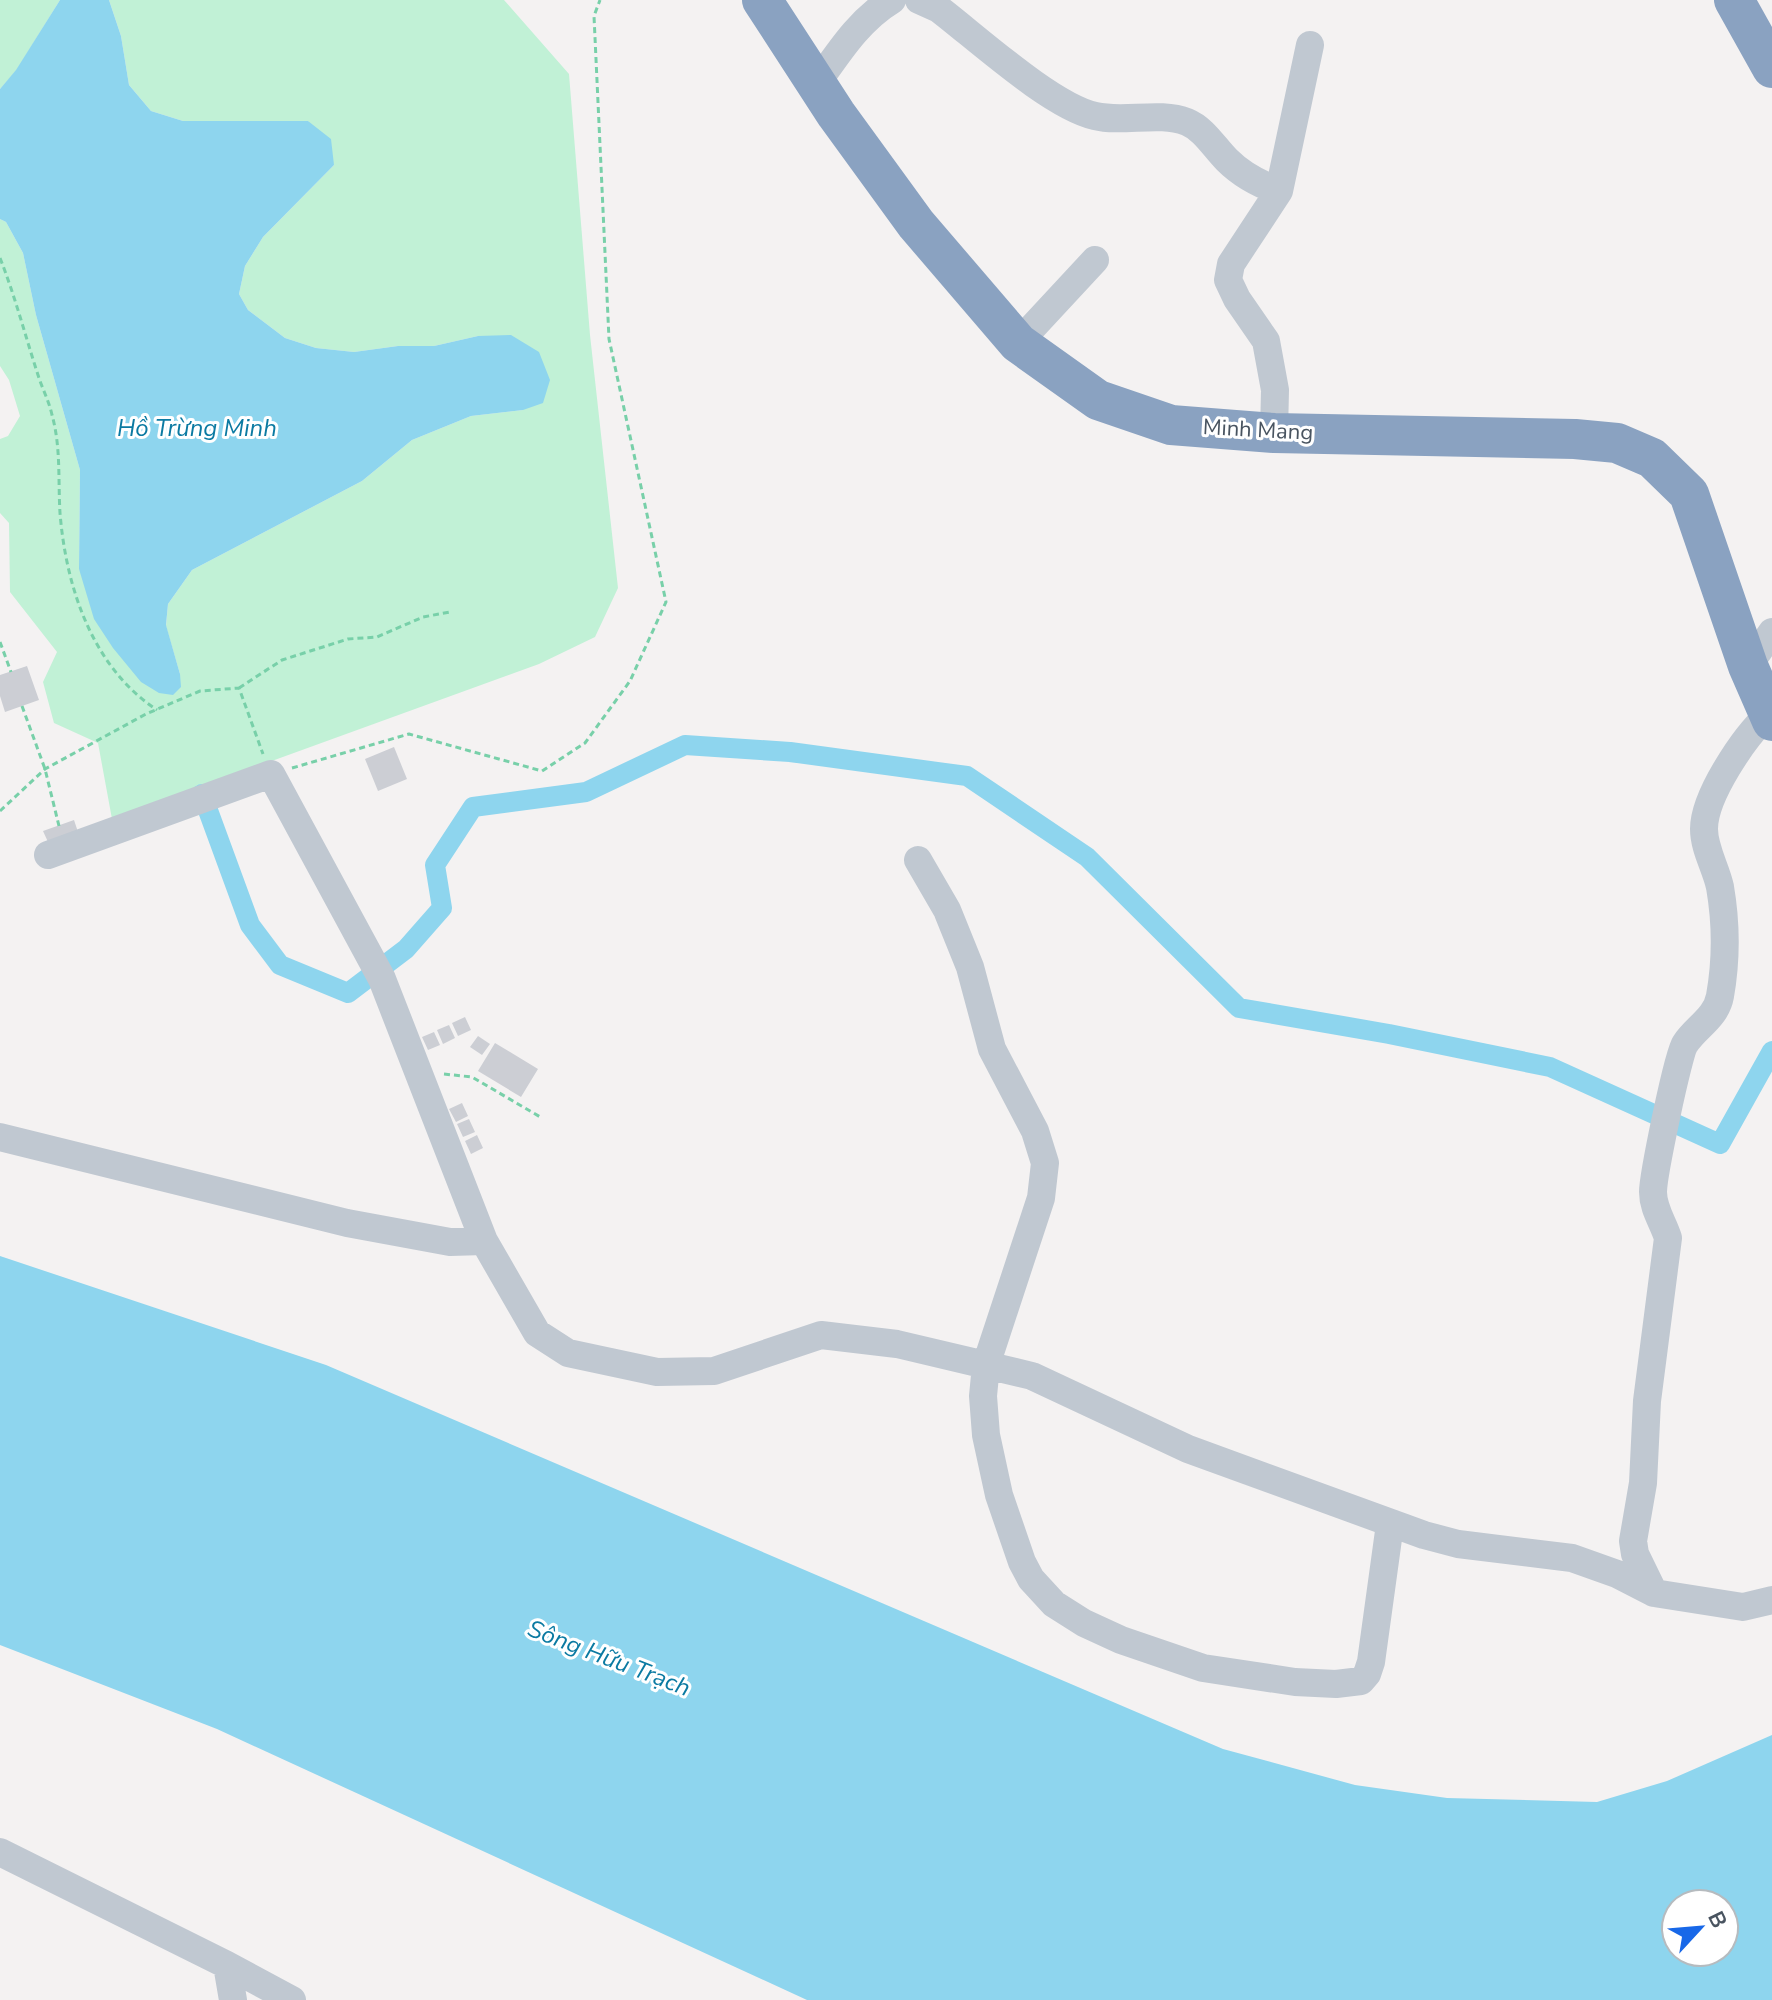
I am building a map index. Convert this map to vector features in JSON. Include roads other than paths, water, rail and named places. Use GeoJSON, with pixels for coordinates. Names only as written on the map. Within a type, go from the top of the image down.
{"type":"FeatureCollection","features":[{"type":"Feature","properties":{"kind":"highway","name":"Minh Mang"},"geometry":{"type":"LineString","coordinates":[[762,0],[836,114],[916,224],[1018,343],[1098,400],[1171,425],[1274,433],[1575,439],[1617,443],[1652,458],[1689,494],[1748,666],[1770,718]]}},
{"type":"Feature","properties":{"kind":"highway"},"geometry":{"type":"LineString","coordinates":[[1734,0],[1772,68]]}},
{"type":"Feature","properties":{"kind":"highway"},"geometry":{"type":"LineString","coordinates":[[1751,0],[1772,39]]}},
{"type":"Feature","properties":{"kind":"street"},"geometry":{"type":"LineString","coordinates":[[817,83],[850,37],[870,16],[892,0]]}},
{"type":"Feature","properties":{"kind":"street"},"geometry":{"type":"LineString","coordinates":[[919,0],[939,9],[1047,92],[1074,108],[1094,116],[1114,119],[1186,122],[1199,129],[1241,172],[1279,191]]}},
{"type":"Feature","properties":{"kind":"street"},"geometry":{"type":"LineString","coordinates":[[1274,433],[1275,390],[1266,341],[1237,299],[1228,280],[1231,264],[1279,191],[1310,45]]}},
{"type":"Feature","properties":{"kind":"street"},"geometry":{"type":"LineString","coordinates":[[1018,343],[1095,260]]}},
{"type":"Feature","properties":{"kind":"street"},"geometry":{"type":"LineString","coordinates":[[1748,666],[1772,632]]}},
{"type":"Feature","properties":{"kind":"street"},"geometry":{"type":"LineString","coordinates":[[1654,1593],[1635,1554],[1633,1541],[1643,1483],[1647,1401],[1668,1238],[1658,1215],[1653,1189],[1683,1046],[1710,1018],[1719,1003],[1723,978],[1720,888],[1704,828],[1707,810],[1738,748],[1770,718]]}},
{"type":"Feature","properties":{"kind":"street"},"geometry":{"type":"LineString","coordinates":[[48,855],[271,774],[376,970],[420,1072],[484,1241],[537,1333],[568,1353],[657,1372],[714,1371],[821,1335],[897,1344],[1032,1376],[1188,1449],[1390,1524],[1458,1544],[1572,1558],[1617,1574],[1654,1593],[1743,1607],[1772,1600]]}},
{"type":"Feature","properties":{"kind":"street"},"geometry":{"type":"LineString","coordinates":[[918,860],[947,910],[970,967],[992,1049],[1035,1131],[1045,1163],[1041,1198],[986,1365],[984,1414],[999,1495],[1031,1579],[1054,1604],[1084,1623],[1121,1640],[1203,1668],[1295,1682],[1336,1684],[1361,1681],[1371,1662],[1390,1524]]}},
{"type":"Feature","properties":{"kind":"street"},"geometry":{"type":"LineString","coordinates":[[0,1137],[347,1223],[450,1242],[484,1241]]}},
{"type":"Feature","properties":{"kind":"street"},"geometry":{"type":"LineString","coordinates":[[0,1852],[292,2000]]}},
{"type":"Feature","properties":{"kind":"street"},"geometry":{"type":"LineString","coordinates":[[227,1965],[233,2000]]}},
{"type":"Feature","properties":{"kind":"water","name":"Hồ Trừng Minh"},"geometry":{"type":"Polygon","coordinates":[[[60,0],[109,0],[121,36],[129,85],[151,111],[183,121],[308,121],[331,139],[334,165],[263,237],[245,266],[239,294],[248,310],[285,338],[316,348],[354,352],[398,346],[434,346],[478,336],[511,335],[539,352],[550,380],[543,403],[523,410],[471,416],[412,440],[362,481],[192,570],[168,604],[166,625],[181,687],[173,695],[159,693],[141,682],[94,619],[79,569],[80,470],[36,315],[23,253],[6,222],[0,219],[0,89],[16,70],[60,0]]]}},
{"type":"Feature","properties":{"kind":"water","name":"Sông Hữu Trạch"},"geometry":{"type":"Polygon","coordinates":[[[0,1256],[326,1365],[1223,1749],[1355,1785],[1447,1798],[1597,1802],[1667,1781],[1772,1735],[1772,2000],[807,2000],[217,1729],[0,1645],[0,1256]]]}},
{"type":"Feature","properties":{"kind":"waterway"},"geometry":{"type":"LineString","coordinates":[[202,794],[250,925],[280,965],[348,993],[406,949],[442,908],[435,865],[473,807],[586,792],[685,745],[790,752],[967,776],[1087,857],[1239,1008],[1389,1034],[1550,1067],[1720,1144],[1772,1051]]}}]}
